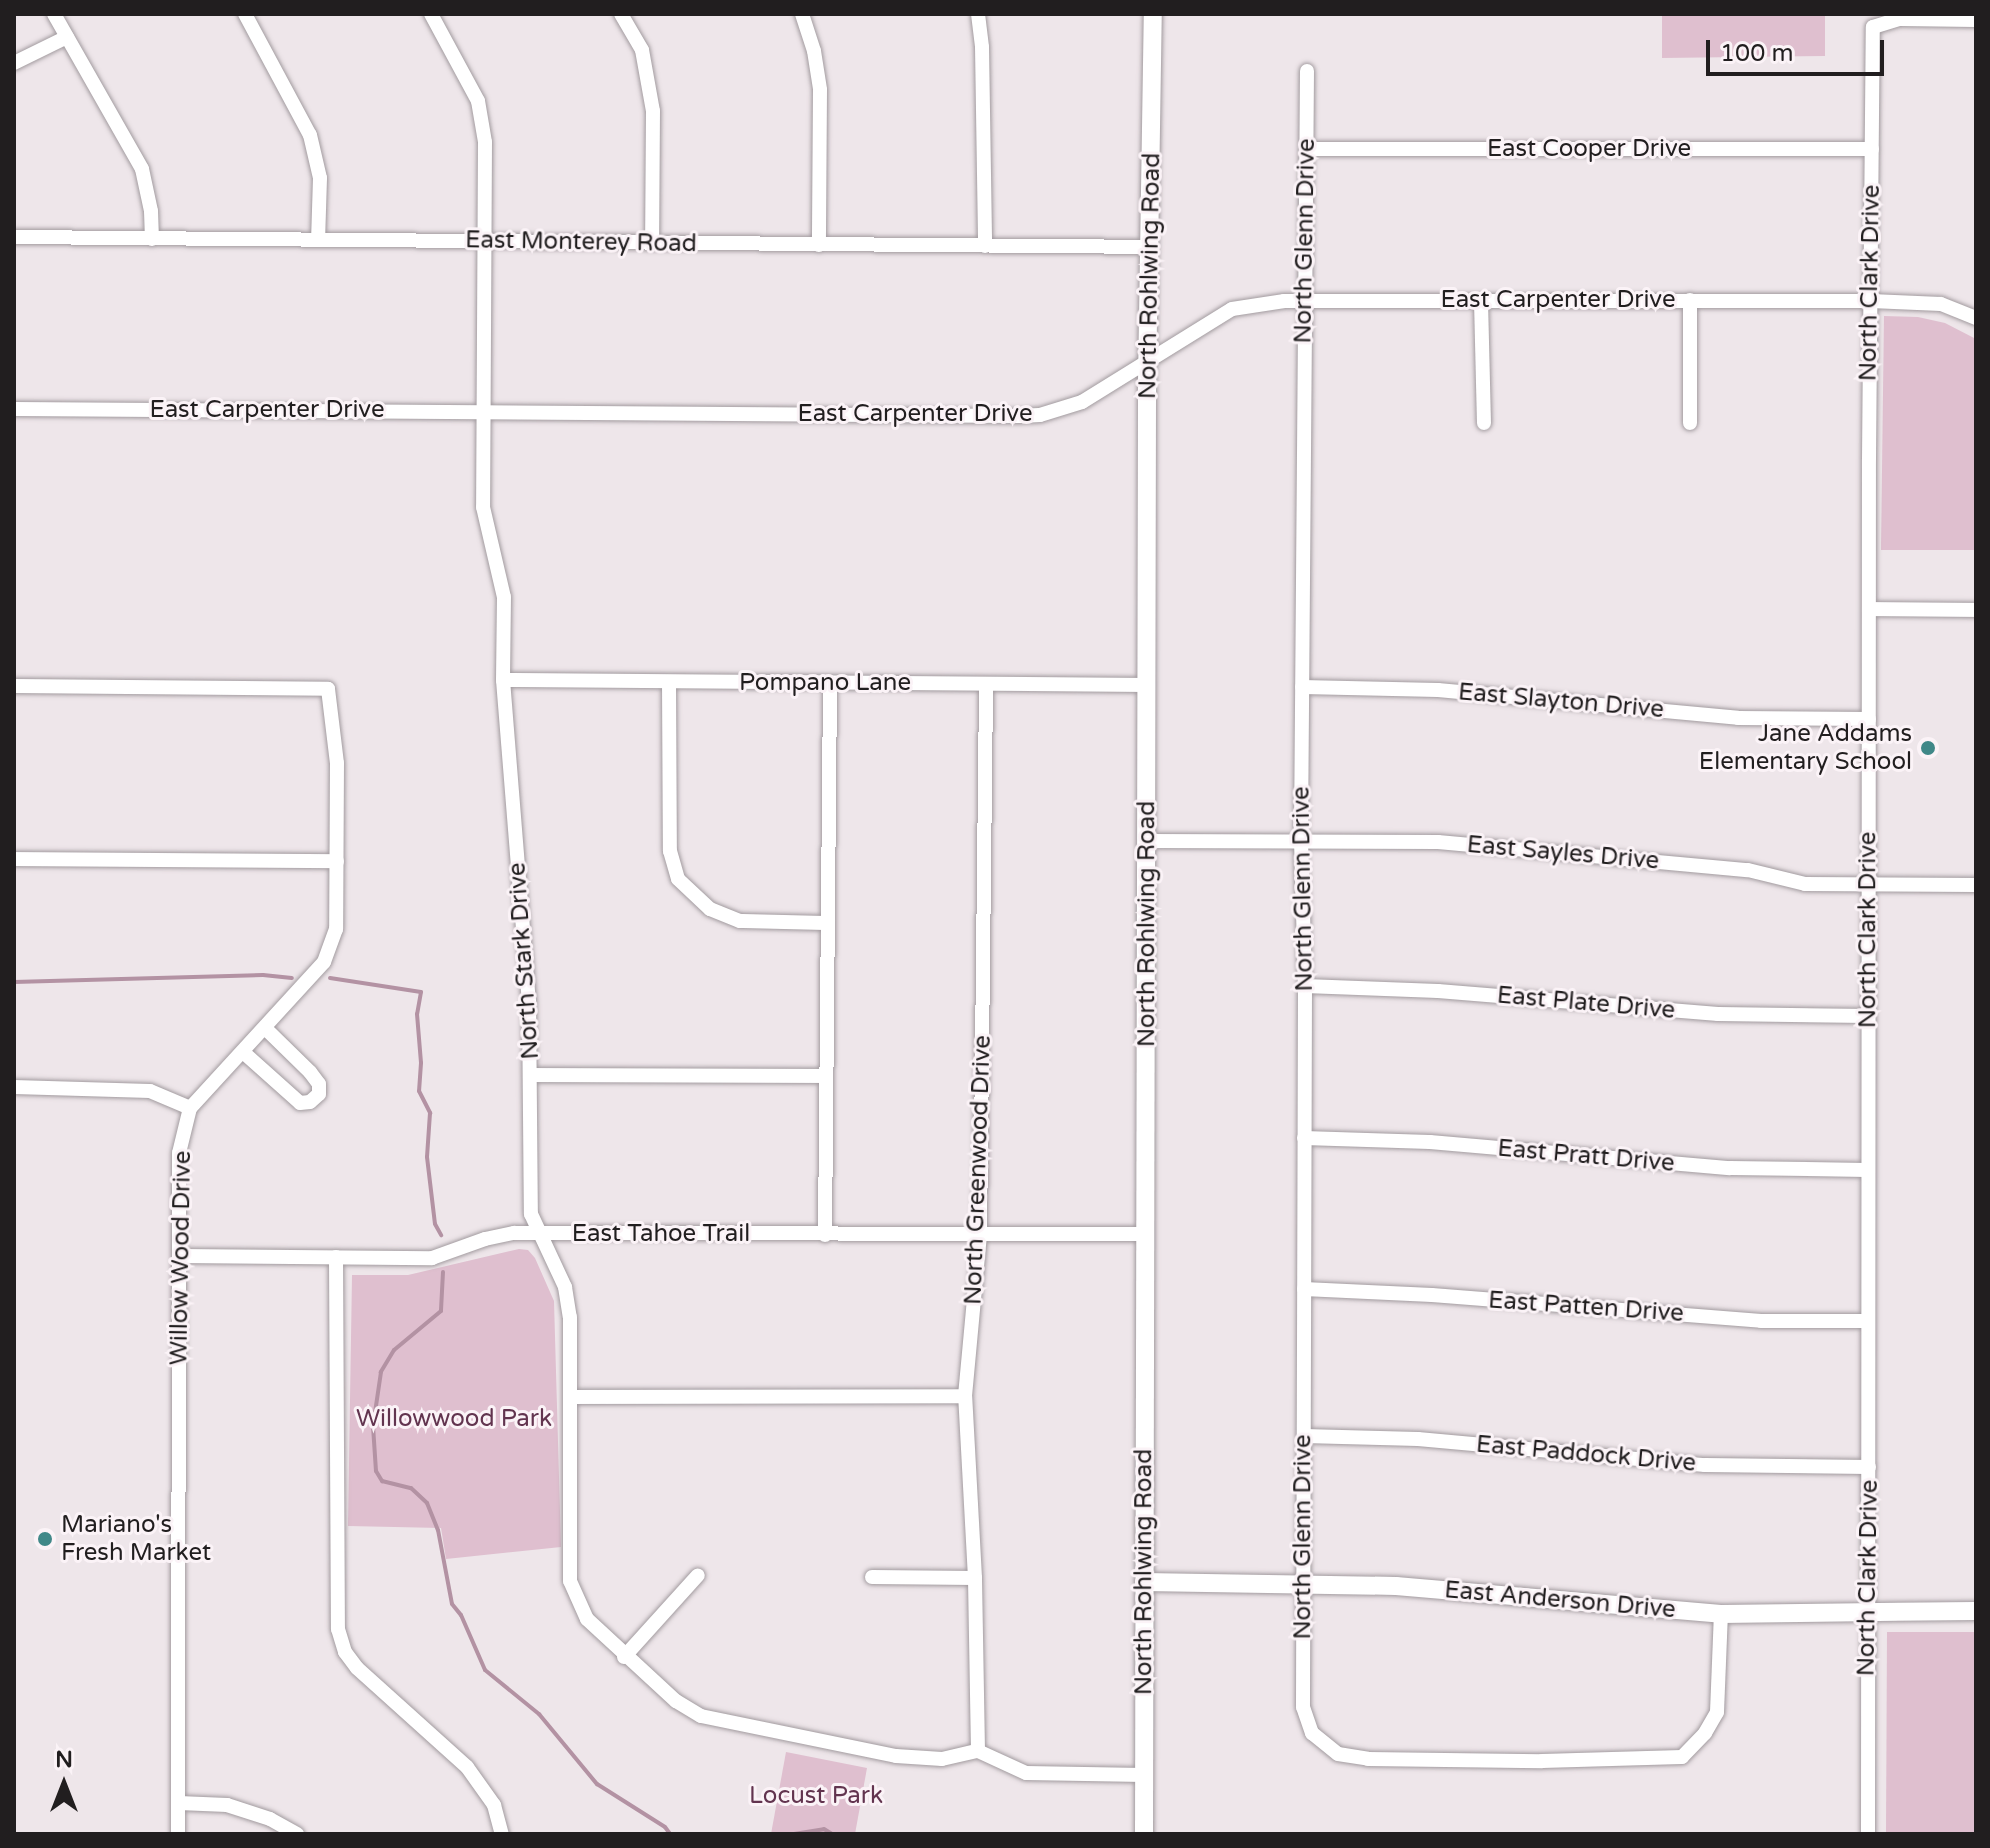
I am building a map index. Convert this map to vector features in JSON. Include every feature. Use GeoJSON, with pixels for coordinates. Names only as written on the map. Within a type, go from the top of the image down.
{"type":"FeatureCollection","features":[{"type":"Feature","properties":{"kind":"street"},"geometry":{"type":"LineString","coordinates":[[54,14],[142,169],[151,211],[152,239]]}},
{"type":"Feature","properties":{"kind":"street"},"geometry":{"type":"LineString","coordinates":[[245,14],[310,135],[320,178],[318,240]]}},
{"type":"Feature","properties":{"kind":"street","name":"North Stark Drive"},"geometry":{"type":"LineString","coordinates":[[431,14],[466,74],[483,122],[486,242],[483,507],[504,597],[503,680],[529,1000],[531,1214],[565,1287],[570,1317],[570,1581],[587,1619],[624,1657],[676,1701],[701,1716],[896,1756],[942,1759],[978,1751]]}},
{"type":"Feature","properties":{"kind":"street"},"geometry":{"type":"LineString","coordinates":[[621,14],[642,50],[653,111],[652,243]]}},
{"type":"Feature","properties":{"kind":"street"},"geometry":{"type":"LineString","coordinates":[[802,14],[814,51],[820,90],[819,245]]}},
{"type":"Feature","properties":{"kind":"street"},"geometry":{"type":"LineString","coordinates":[[978,14],[982,47],[985,246]]}},
{"type":"Feature","properties":{"kind":"street","name":"North Rohlwing Road"},"geometry":{"type":"LineString","coordinates":[[1144,1834],[1149,247],[1153,14]]}},
{"type":"Feature","properties":{"kind":"street","name":"North Clark Drive"},"geometry":{"type":"LineString","coordinates":[[1868,1834],[1867,1170],[1873,27],[1900,19],[1976,20]]}},
{"type":"Feature","properties":{"kind":"street"},"geometry":{"type":"LineString","coordinates":[[14,63],[67,37]]}},
{"type":"Feature","properties":{"kind":"street","name":"North Glenn Drive"},"geometry":{"type":"LineString","coordinates":[[1307,71],[1303,300],[1306,575],[1301,840],[1305,986],[1303,1707],[1312,1733],[1338,1754],[1368,1759],[1682,1757],[1705,1733],[1717,1712],[1721,1614]]}},
{"type":"Feature","properties":{"kind":"street","name":"East Cooper Drive"},"geometry":{"type":"LineString","coordinates":[[1307,149],[1872,149]]}},
{"type":"Feature","properties":{"kind":"street","name":"East Monterey Road"},"geometry":{"type":"LineString","coordinates":[[14,237],[1149,247]]}},
{"type":"Feature","properties":{"kind":"street","name":"East Carpenter Drive"},"geometry":{"type":"LineString","coordinates":[[14,409],[1040,415],[1098,395],[1232,309],[1303,300],[1871,301],[1941,304],[1976,318]]}},
{"type":"Feature","properties":{"kind":"street"},"geometry":{"type":"LineString","coordinates":[[1690,300],[1690,423]]}},
{"type":"Feature","properties":{"kind":"street"},"geometry":{"type":"LineString","coordinates":[[1481,301],[1484,423]]}},
{"type":"Feature","properties":{"kind":"street"},"geometry":{"type":"LineString","coordinates":[[1870,609],[1976,610]]}},
{"type":"Feature","properties":{"kind":"street","name":"Pompano Lane"},"geometry":{"type":"LineString","coordinates":[[503,680],[1148,685]]}},
{"type":"Feature","properties":{"kind":"street"},"geometry":{"type":"LineString","coordinates":[[669,682],[670,851],[678,879],[710,909],[740,921],[828,923]]}},
{"type":"Feature","properties":{"kind":"street"},"geometry":{"type":"LineString","coordinates":[[825,1235],[830,683]]}},
{"type":"Feature","properties":{"kind":"street","name":"North Greenwood Drive"},"geometry":{"type":"LineString","coordinates":[[978,1751],[975,1578],[965,1396],[980,1234],[986,684]]}},
{"type":"Feature","properties":{"kind":"street","name":"Willow Wood Drive"},"geometry":{"type":"LineString","coordinates":[[14,686],[328,689],[337,763],[336,929],[324,962],[190,1108],[179,1153],[178,1834]]}},
{"type":"Feature","properties":{"kind":"street","name":"East Slayton Drive"},"geometry":{"type":"LineString","coordinates":[[1302,687],[1438,690],[1738,718],[1869,719]]}},
{"type":"Feature","properties":{"kind":"street","name":"East Sayles Drive"},"geometry":{"type":"LineString","coordinates":[[1148,841],[1438,842],[1748,870],[1805,884],[1976,885]]}},
{"type":"Feature","properties":{"kind":"street"},"geometry":{"type":"LineString","coordinates":[[14,859],[337,861]]}},
{"type":"Feature","properties":{"kind":"street","name":"East Plate Drive"},"geometry":{"type":"LineString","coordinates":[[1305,986],[1438,991],[1718,1014],[1868,1016]]}},
{"type":"Feature","properties":{"kind":"street"},"geometry":{"type":"LineString","coordinates":[[243,1052],[300,1103],[310,1102],[319,1094],[319,1084],[310,1072],[265,1028]]}},
{"type":"Feature","properties":{"kind":"street"},"geometry":{"type":"LineString","coordinates":[[531,1075],[826,1076]]}},
{"type":"Feature","properties":{"kind":"street"},"geometry":{"type":"LineString","coordinates":[[14,1087],[150,1091],[190,1108]]}},
{"type":"Feature","properties":{"kind":"street","name":"East Pratt Drive"},"geometry":{"type":"LineString","coordinates":[[1304,1138],[1430,1142],[1730,1168],[1867,1170]]}},
{"type":"Feature","properties":{"kind":"street","name":"East Tahoe Trail"},"geometry":{"type":"LineString","coordinates":[[180,1256],[432,1258],[498,1235],[539,1233],[1146,1234]]}},
{"type":"Feature","properties":{"kind":"street"},"geometry":{"type":"LineString","coordinates":[[336,1257],[338,1629],[345,1652],[357,1668],[467,1767],[494,1805],[502,1834]]}},
{"type":"Feature","properties":{"kind":"street","name":"East Patten Drive"},"geometry":{"type":"LineString","coordinates":[[1304,1289],[1432,1295],[1761,1321],[1867,1321]]}},
{"type":"Feature","properties":{"kind":"street"},"geometry":{"type":"LineString","coordinates":[[570,1397],[965,1396]]}},
{"type":"Feature","properties":{"kind":"street","name":"East Paddock Drive"},"geometry":{"type":"LineString","coordinates":[[1304,1436],[1418,1439],[1705,1465],[1869,1467]]}},
{"type":"Feature","properties":{"kind":"street"},"geometry":{"type":"LineString","coordinates":[[624,1657],[698,1575]]}},
{"type":"Feature","properties":{"kind":"street"},"geometry":{"type":"LineString","coordinates":[[872,1577],[975,1578]]}},
{"type":"Feature","properties":{"kind":"street","name":"East Anderson Drive"},"geometry":{"type":"LineString","coordinates":[[1144,1582],[1396,1586],[1721,1614],[1976,1611]]}},
{"type":"Feature","properties":{"kind":"street"},"geometry":{"type":"LineString","coordinates":[[978,1751],[1026,1773],[1144,1775]]}},
{"type":"Feature","properties":{"kind":"street"},"geometry":{"type":"LineString","coordinates":[[179,1803],[227,1805],[270,1819],[297,1834]]}},
{"type":"Feature","properties":{"kind":"green space"},"geometry":{"type":"Polygon","coordinates":[[[1662,14],[1825,14],[1825,56],[1662,58],[1662,14]]]}},
{"type":"Feature","properties":{"kind":"green space"},"geometry":{"type":"Polygon","coordinates":[[[1884,316],[1918,317],[1945,323],[1976,339],[1976,550],[1881,550],[1884,316]]]}},
{"type":"Feature","properties":{"kind":"green space","name":"Willowwood Park"},"geometry":{"type":"Polygon","coordinates":[[[519,1249],[528,1250],[535,1258],[554,1301],[561,1547],[446,1559],[441,1528],[348,1526],[352,1275],[408,1275],[519,1249]]]}},
{"type":"Feature","properties":{"kind":"green space"},"geometry":{"type":"Polygon","coordinates":[[[1887,1632],[1976,1632],[1976,1834],[1886,1834],[1887,1632]]]}},
{"type":"Feature","properties":{"kind":"green space","name":"Locust Park"},"geometry":{"type":"Polygon","coordinates":[[[786,1752],[867,1768],[855,1834],[771,1834],[786,1752]]]}},
{"type":"Feature","properties":{"kind":"waterway"},"geometry":{"type":"LineString","coordinates":[[14,982],[263,975],[292,978]]}},
{"type":"Feature","properties":{"kind":"waterway"},"geometry":{"type":"LineString","coordinates":[[330,978],[421,992],[417,1014],[421,1063],[419,1091],[430,1113],[427,1157],[435,1224],[441,1235]]}},
{"type":"Feature","properties":{"kind":"waterway"},"geometry":{"type":"LineString","coordinates":[[443,1272],[441,1311],[394,1350],[381,1372],[373,1426],[376,1471],[382,1481],[411,1488],[427,1503],[438,1530],[452,1604],[461,1615],[485,1670],[539,1714],[597,1784],[665,1827],[670,1834]]}},
{"type":"Feature","properties":{"kind":"waterway"},"geometry":{"type":"LineString","coordinates":[[794,1834],[824,1829],[832,1834]]}},
{"type":"Feature","properties":{"kind":"place","name":"Jane Addams Elementary School"},"geometry":{"type":"Point","coordinates":[1928,748]}},
{"type":"Feature","properties":{"kind":"place","name":"Mariano's Fresh Market"},"geometry":{"type":"Point","coordinates":[45,1539]}}]}
